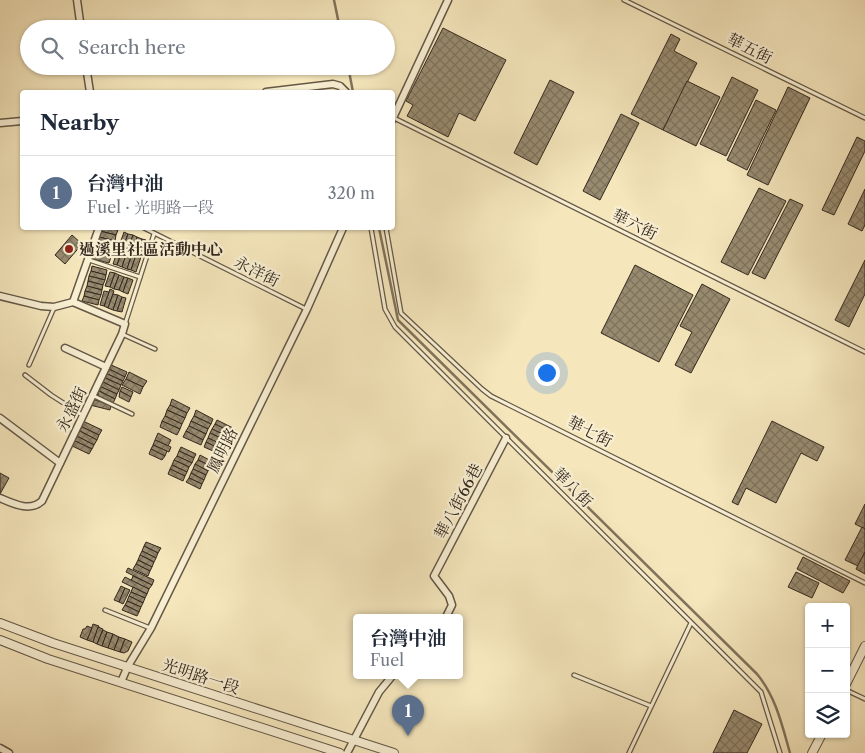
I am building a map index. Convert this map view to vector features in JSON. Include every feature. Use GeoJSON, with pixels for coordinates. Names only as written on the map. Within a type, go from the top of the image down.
{"type":"FeatureCollection","features":[{"type":"Feature","properties":{"kind":"street"},"geometry":{"type":"LineString","coordinates":[[77,0],[80,20]]}},
{"type":"Feature","properties":{"kind":"street"},"geometry":{"type":"LineString","coordinates":[[395,115],[448,0]]}},
{"type":"Feature","properties":{"kind":"street"},"geometry":{"type":"LineString","coordinates":[[87,75],[90,90]]}},
{"type":"Feature","properties":{"kind":"street"},"geometry":{"type":"LineString","coordinates":[[283,90],[333,84],[340,86],[344,90]]}},
{"type":"Feature","properties":{"kind":"street"},"geometry":{"type":"LineString","coordinates":[[0,123],[20,121]]}},
{"type":"Feature","properties":{"kind":"street"},"geometry":{"type":"LineString","coordinates":[[73,302],[97,230]]}},
{"type":"Feature","properties":{"kind":"street","name":"鳳明路"},"geometry":{"type":"LineString","coordinates":[[121,682],[128,666],[151,628],[307,309],[342,230]]}},
{"type":"Feature","properties":{"kind":"street"},"geometry":{"type":"LineString","coordinates":[[0,296],[41,306],[54,307],[73,302],[125,324]]}},
{"type":"Feature","properties":{"kind":"street","name":"永盛街"},"geometry":{"type":"LineString","coordinates":[[0,498],[29,507],[36,506],[42,501],[122,334],[125,324]]}},
{"type":"Feature","properties":{"kind":"street"},"geometry":{"type":"LineString","coordinates":[[65,348],[106,367]]}},
{"type":"Feature","properties":{"kind":"street"},"geometry":{"type":"LineString","coordinates":[[0,418],[60,463]]}},
{"type":"Feature","properties":{"kind":"street","name":"華八街66巷"},"geometry":{"type":"LineString","coordinates":[[448,614],[452,605],[449,596],[434,576],[506,438]]}},
{"type":"Feature","properties":{"kind":"street","name":"光明路一段"},"geometry":{"type":"LineString","coordinates":[[0,623],[53,643],[394,753]]}},
{"type":"Feature","properties":{"kind":"street","name":"光明路一段"},"geometry":{"type":"LineString","coordinates":[[0,640],[48,659],[340,753]]}},
{"type":"Feature","properties":{"kind":"street"},"geometry":{"type":"LineString","coordinates":[[850,676],[865,646]]}},
{"type":"Feature","properties":{"kind":"street"},"geometry":{"type":"LineString","coordinates":[[346,753],[379,692],[390,679]]}},
{"type":"Feature","properties":{"kind":"street"},"geometry":{"type":"LineString","coordinates":[[812,753],[820,738]]}},
{"type":"Feature","properties":{"kind":"street"},"geometry":{"type":"LineString","coordinates":[[0,748],[9,753]]}},
{"type":"Feature","properties":{"kind":"lane","name":"華五街"},"geometry":{"type":"LineString","coordinates":[[624,0],[865,118]]}},
{"type":"Feature","properties":{"kind":"lane","name":"華六街"},"geometry":{"type":"LineString","coordinates":[[395,120],[865,352]]}},
{"type":"Feature","properties":{"kind":"lane","name":"永洋街"},"geometry":{"type":"LineString","coordinates":[[147,230],[307,309]]}},
{"type":"Feature","properties":{"kind":"lane","name":"華八街"},"geometry":{"type":"LineString","coordinates":[[371,230],[385,310],[395,327],[760,692],[780,753]]}},
{"type":"Feature","properties":{"kind":"lane","name":"華七街"},"geometry":{"type":"LineString","coordinates":[[386,230],[401,313],[491,396],[865,583]]}},
{"type":"Feature","properties":{"kind":"lane"},"geometry":{"type":"LineString","coordinates":[[125,324],[154,234]]}},
{"type":"Feature","properties":{"kind":"lane"},"geometry":{"type":"LineString","coordinates":[[88,259],[140,277]]}},
{"type":"Feature","properties":{"kind":"lane"},"geometry":{"type":"LineString","coordinates":[[29,365],[54,307]]}},
{"type":"Feature","properties":{"kind":"lane"},"geometry":{"type":"LineString","coordinates":[[122,334],[155,349]]}},
{"type":"Feature","properties":{"kind":"lane"},"geometry":{"type":"LineString","coordinates":[[25,375],[82,416]]}},
{"type":"Feature","properties":{"kind":"lane"},"geometry":{"type":"LineString","coordinates":[[93,395],[132,414]]}},
{"type":"Feature","properties":{"kind":"lane"},"geometry":{"type":"LineString","coordinates":[[105,610],[151,628]]}},
{"type":"Feature","properties":{"kind":"lane"},"geometry":{"type":"LineString","coordinates":[[629,753],[691,623]]}},
{"type":"Feature","properties":{"kind":"lane"},"geometry":{"type":"LineString","coordinates":[[574,675],[652,706]]}},
{"type":"Feature","properties":{"kind":"lane"},"geometry":{"type":"LineString","coordinates":[[850,692],[865,699]]}},
{"type":"Feature","properties":{"kind":"building"},"geometry":{"type":"Polygon","coordinates":[[[443,28],[506,60],[475,121],[459,113],[448,137],[407,116],[413,105],[406,101],[443,28]]]}},
{"type":"Feature","properties":{"kind":"building"},"geometry":{"type":"Polygon","coordinates":[[[671,34],[680,39],[674,51],[697,63],[663,130],[631,114],[671,34]]]}},
{"type":"Feature","properties":{"kind":"building"},"geometry":{"type":"Polygon","coordinates":[[[732,77],[758,90],[726,156],[700,144],[732,77]]]}},
{"type":"Feature","properties":{"kind":"building"},"geometry":{"type":"Polygon","coordinates":[[[550,80],[574,92],[537,165],[514,153],[550,80]]]}},
{"type":"Feature","properties":{"kind":"building"},"geometry":{"type":"Polygon","coordinates":[[[687,81],[720,97],[696,146],[663,130],[687,81]]]}},
{"type":"Feature","properties":{"kind":"building"},"geometry":{"type":"Polygon","coordinates":[[[788,87],[810,98],[768,185],[747,175],[788,87]]]}},
{"type":"Feature","properties":{"kind":"building"},"geometry":{"type":"Polygon","coordinates":[[[756,100],[776,110],[747,170],[727,160],[756,100]]]}},
{"type":"Feature","properties":{"kind":"building"},"geometry":{"type":"Polygon","coordinates":[[[621,114],[639,123],[600,200],[583,191],[621,114]]]}},
{"type":"Feature","properties":{"kind":"building"},"geometry":{"type":"Polygon","coordinates":[[[857,137],[865,141],[865,151],[834,215],[822,210],[857,137]]]}},
{"type":"Feature","properties":{"kind":"building"},"geometry":{"type":"Polygon","coordinates":[[[759,188],[786,201],[748,275],[721,262],[759,188]]]}},
{"type":"Feature","properties":{"kind":"building"},"geometry":{"type":"Polygon","coordinates":[[[865,189],[865,225],[862,231],[848,224],[865,189]]]}},
{"type":"Feature","properties":{"kind":"building"},"geometry":{"type":"Polygon","coordinates":[[[790,199],[803,205],[765,279],[752,273],[790,199]]]}},
{"type":"Feature","properties":{"kind":"building"},"geometry":{"type":"Polygon","coordinates":[[[100,230],[118,230],[116,235],[100,230]]]}},
{"type":"Feature","properties":{"kind":"building"},"geometry":{"type":"Polygon","coordinates":[[[100,231],[116,235],[115,241],[99,237],[100,231]]]}},
{"type":"Feature","properties":{"kind":"building"},"geometry":{"type":"Polygon","coordinates":[[[124,232],[128,234],[123,248],[119,246],[124,232]]]}},
{"type":"Feature","properties":{"kind":"building"},"geometry":{"type":"Polygon","coordinates":[[[128,234],[133,235],[128,249],[123,248],[128,234]]]}},
{"type":"Feature","properties":{"kind":"building","name":"過溪里社區活動中心"},"geometry":{"type":"Polygon","coordinates":[[[72,235],[82,244],[65,264],[55,255],[72,235]]]}},
{"type":"Feature","properties":{"kind":"building"},"geometry":{"type":"Polygon","coordinates":[[[133,235],[137,237],[133,251],[128,249],[133,235]]]}},
{"type":"Feature","properties":{"kind":"building"},"geometry":{"type":"Polygon","coordinates":[[[99,237],[115,241],[113,246],[98,242],[99,237]]]}},
{"type":"Feature","properties":{"kind":"building"},"geometry":{"type":"Polygon","coordinates":[[[137,237],[142,239],[137,253],[133,251],[137,237]]]}},
{"type":"Feature","properties":{"kind":"building"},"geometry":{"type":"Polygon","coordinates":[[[142,239],[146,240],[142,254],[137,253],[142,239]]]}},
{"type":"Feature","properties":{"kind":"building"},"geometry":{"type":"Polygon","coordinates":[[[98,242],[113,246],[112,252],[96,248],[98,242]]]}},
{"type":"Feature","properties":{"kind":"building"},"geometry":{"type":"Polygon","coordinates":[[[96,248],[112,252],[111,257],[95,253],[96,248]]]}},
{"type":"Feature","properties":{"kind":"building"},"geometry":{"type":"Polygon","coordinates":[[[118,249],[122,251],[117,265],[113,264],[118,249]]]}},
{"type":"Feature","properties":{"kind":"building"},"geometry":{"type":"Polygon","coordinates":[[[122,251],[127,252],[122,267],[117,265],[122,251]]]}},
{"type":"Feature","properties":{"kind":"building"},"geometry":{"type":"Polygon","coordinates":[[[127,252],[132,254],[127,269],[122,267],[127,252]]]}},
{"type":"Feature","properties":{"kind":"building"},"geometry":{"type":"Polygon","coordinates":[[[95,253],[111,257],[109,263],[93,259],[95,253]]]}},
{"type":"Feature","properties":{"kind":"building"},"geometry":{"type":"Polygon","coordinates":[[[132,254],[136,255],[131,270],[127,269],[132,254]]]}},
{"type":"Feature","properties":{"kind":"building"},"geometry":{"type":"Polygon","coordinates":[[[136,255],[141,257],[136,272],[131,270],[136,255]]]}},
{"type":"Feature","properties":{"kind":"building"},"geometry":{"type":"Polygon","coordinates":[[[865,260],[865,294],[849,327],[835,320],[865,260]]]}},
{"type":"Feature","properties":{"kind":"building"},"geometry":{"type":"Polygon","coordinates":[[[635,265],[693,295],[659,362],[601,333],[635,265]]]}},
{"type":"Feature","properties":{"kind":"building"},"geometry":{"type":"Polygon","coordinates":[[[92,266],[107,270],[106,275],[91,271],[92,266]]]}},
{"type":"Feature","properties":{"kind":"building"},"geometry":{"type":"Polygon","coordinates":[[[91,271],[106,275],[105,280],[89,276],[91,271]]]}},
{"type":"Feature","properties":{"kind":"building"},"geometry":{"type":"Polygon","coordinates":[[[110,272],[115,273],[110,287],[105,286],[110,272]]]}},
{"type":"Feature","properties":{"kind":"building"},"geometry":{"type":"Polygon","coordinates":[[[115,273],[119,275],[114,289],[110,287],[115,273]]]}},
{"type":"Feature","properties":{"kind":"building"},"geometry":{"type":"Polygon","coordinates":[[[119,275],[124,277],[119,290],[114,289],[119,275]]]}},
{"type":"Feature","properties":{"kind":"building"},"geometry":{"type":"Polygon","coordinates":[[[89,276],[105,280],[103,285],[88,281],[89,276]]]}},
{"type":"Feature","properties":{"kind":"building"},"geometry":{"type":"Polygon","coordinates":[[[124,277],[128,278],[123,292],[119,290],[124,277]]]}},
{"type":"Feature","properties":{"kind":"building"},"geometry":{"type":"Polygon","coordinates":[[[128,278],[133,280],[128,294],[123,292],[128,278]]]}},
{"type":"Feature","properties":{"kind":"building"},"geometry":{"type":"Polygon","coordinates":[[[88,281],[103,285],[102,290],[87,286],[88,281]]]}},
{"type":"Feature","properties":{"kind":"building"},"geometry":{"type":"Polygon","coordinates":[[[702,284],[730,299],[691,373],[675,365],[692,332],[680,326],[702,284]]]}},
{"type":"Feature","properties":{"kind":"building"},"geometry":{"type":"Polygon","coordinates":[[[87,286],[102,290],[101,295],[85,291],[87,286]]]}},
{"type":"Feature","properties":{"kind":"building"},"geometry":{"type":"Polygon","coordinates":[[[110,289],[114,291],[108,308],[104,306],[110,289]]]}},
{"type":"Feature","properties":{"kind":"building"},"geometry":{"type":"Polygon","coordinates":[[[85,291],[101,295],[99,300],[84,296],[85,291]]]}},
{"type":"Feature","properties":{"kind":"building"},"geometry":{"type":"Polygon","coordinates":[[[104,291],[109,292],[104,306],[100,305],[104,291]]]}},
{"type":"Feature","properties":{"kind":"building"},"geometry":{"type":"Polygon","coordinates":[[[113,294],[118,295],[113,310],[108,308],[113,294]]]}},
{"type":"Feature","properties":{"kind":"building"},"geometry":{"type":"Polygon","coordinates":[[[118,295],[122,297],[117,311],[113,310],[118,295]]]}},
{"type":"Feature","properties":{"kind":"building"},"geometry":{"type":"Polygon","coordinates":[[[84,296],[99,300],[98,305],[82,301],[84,296]]]}},
{"type":"Feature","properties":{"kind":"building"},"geometry":{"type":"Polygon","coordinates":[[[122,297],[126,298],[122,312],[117,311],[122,297]]]}},
{"type":"Feature","properties":{"kind":"building"},"geometry":{"type":"Polygon","coordinates":[[[109,364],[127,372],[125,377],[107,368],[109,364]]]}},
{"type":"Feature","properties":{"kind":"building"},"geometry":{"type":"Polygon","coordinates":[[[107,368],[125,377],[123,381],[105,373],[107,368]]]}},
{"type":"Feature","properties":{"kind":"building"},"geometry":{"type":"Polygon","coordinates":[[[129,372],[147,381],[143,387],[126,379],[129,372]]]}},
{"type":"Feature","properties":{"kind":"building"},"geometry":{"type":"Polygon","coordinates":[[[105,373],[123,381],[121,385],[103,377],[105,373]]]}},
{"type":"Feature","properties":{"kind":"building"},"geometry":{"type":"Polygon","coordinates":[[[103,377],[121,385],[119,390],[101,381],[103,377]]]}},
{"type":"Feature","properties":{"kind":"building"},"geometry":{"type":"Polygon","coordinates":[[[126,379],[143,387],[140,394],[122,385],[126,379]]]}},
{"type":"Feature","properties":{"kind":"building"},"geometry":{"type":"Polygon","coordinates":[[[101,381],[119,390],[117,394],[99,386],[101,381]]]}},
{"type":"Feature","properties":{"kind":"building"},"geometry":{"type":"Polygon","coordinates":[[[99,386],[117,394],[115,399],[97,390],[99,386]]]}},
{"type":"Feature","properties":{"kind":"building"},"geometry":{"type":"Polygon","coordinates":[[[122,387],[133,392],[131,397],[120,391],[122,387]]]}},
{"type":"Feature","properties":{"kind":"building"},"geometry":{"type":"Polygon","coordinates":[[[97,390],[115,399],[113,403],[99,397],[97,390]]]}},
{"type":"Feature","properties":{"kind":"building"},"geometry":{"type":"Polygon","coordinates":[[[120,391],[131,397],[129,402],[119,397],[120,391]]]}},
{"type":"Feature","properties":{"kind":"building"},"geometry":{"type":"Polygon","coordinates":[[[92,399],[111,405],[110,410],[90,405],[92,399]]]}},
{"type":"Feature","properties":{"kind":"building"},"geometry":{"type":"Polygon","coordinates":[[[172,399],[190,408],[187,413],[170,405],[172,399]]]}},
{"type":"Feature","properties":{"kind":"building"},"geometry":{"type":"Polygon","coordinates":[[[170,405],[187,413],[185,418],[167,410],[170,405]]]}},
{"type":"Feature","properties":{"kind":"building"},"geometry":{"type":"Polygon","coordinates":[[[167,410],[185,418],[182,424],[165,416],[167,410]]]}},
{"type":"Feature","properties":{"kind":"building"},"geometry":{"type":"Polygon","coordinates":[[[196,410],[213,419],[211,424],[194,416],[196,410]]]}},
{"type":"Feature","properties":{"kind":"building"},"geometry":{"type":"Polygon","coordinates":[[[165,416],[182,424],[180,429],[162,421],[165,416]]]}},
{"type":"Feature","properties":{"kind":"building"},"geometry":{"type":"Polygon","coordinates":[[[194,416],[211,424],[208,429],[191,421],[194,416]]]}},
{"type":"Feature","properties":{"kind":"building"},"geometry":{"type":"Polygon","coordinates":[[[217,420],[235,429],[233,433],[215,424],[217,420]]]}},
{"type":"Feature","properties":{"kind":"building"},"geometry":{"type":"Polygon","coordinates":[[[83,421],[102,430],[99,435],[80,426],[83,421]]]}},
{"type":"Feature","properties":{"kind":"building"},"geometry":{"type":"Polygon","coordinates":[[[162,421],[180,429],[177,435],[160,427],[162,421]]]}},
{"type":"Feature","properties":{"kind":"building"},"geometry":{"type":"Polygon","coordinates":[[[191,421],[208,429],[206,434],[189,426],[191,421]]]}},
{"type":"Feature","properties":{"kind":"building"},"geometry":{"type":"Polygon","coordinates":[[[772,421],[824,447],[817,461],[801,453],[776,503],[746,488],[738,505],[732,502],[772,421]]]}},
{"type":"Feature","properties":{"kind":"building"},"geometry":{"type":"Polygon","coordinates":[[[215,424],[233,433],[231,438],[212,429],[215,424]]]}},
{"type":"Feature","properties":{"kind":"building"},"geometry":{"type":"Polygon","coordinates":[[[80,426],[99,435],[97,440],[78,430],[80,426]]]}},
{"type":"Feature","properties":{"kind":"building"},"geometry":{"type":"Polygon","coordinates":[[[189,426],[206,434],[203,440],[186,431],[189,426]]]}},
{"type":"Feature","properties":{"kind":"building"},"geometry":{"type":"Polygon","coordinates":[[[212,429],[231,438],[229,442],[210,433],[212,429]]]}},
{"type":"Feature","properties":{"kind":"building"},"geometry":{"type":"Polygon","coordinates":[[[78,430],[97,440],[94,445],[75,435],[78,430]]]}},
{"type":"Feature","properties":{"kind":"building"},"geometry":{"type":"Polygon","coordinates":[[[186,431],[203,440],[201,445],[183,437],[186,431]]]}},
{"type":"Feature","properties":{"kind":"building"},"geometry":{"type":"Polygon","coordinates":[[[158,433],[171,440],[168,446],[155,440],[158,433]]]}},
{"type":"Feature","properties":{"kind":"building"},"geometry":{"type":"Polygon","coordinates":[[[210,433],[229,442],[227,447],[208,438],[210,433]]]}},
{"type":"Feature","properties":{"kind":"building"},"geometry":{"type":"Polygon","coordinates":[[[75,435],[94,445],[92,449],[73,440],[75,435]]]}},
{"type":"Feature","properties":{"kind":"building"},"geometry":{"type":"Polygon","coordinates":[[[208,438],[227,447],[224,451],[206,442],[208,438]]]}},
{"type":"Feature","properties":{"kind":"building"},"geometry":{"type":"Polygon","coordinates":[[[73,440],[92,449],[89,454],[70,445],[73,440]]]}},
{"type":"Feature","properties":{"kind":"building"},"geometry":{"type":"Polygon","coordinates":[[[155,440],[171,447],[169,452],[153,445],[155,440]]]}},
{"type":"Feature","properties":{"kind":"building"},"geometry":{"type":"Polygon","coordinates":[[[206,442],[224,451],[222,455],[204,447],[206,442]]]}},
{"type":"Feature","properties":{"kind":"building"},"geometry":{"type":"Polygon","coordinates":[[[153,445],[167,451],[165,456],[151,449],[153,445]]]}},
{"type":"Feature","properties":{"kind":"building"},"geometry":{"type":"Polygon","coordinates":[[[181,447],[196,454],[194,458],[179,451],[181,447]]]}},
{"type":"Feature","properties":{"kind":"building"},"geometry":{"type":"Polygon","coordinates":[[[151,449],[165,456],[162,460],[149,454],[151,449]]]}},
{"type":"Feature","properties":{"kind":"building"},"geometry":{"type":"Polygon","coordinates":[[[179,451],[194,458],[192,463],[177,456],[179,451]]]}},
{"type":"Feature","properties":{"kind":"building"},"geometry":{"type":"Polygon","coordinates":[[[200,455],[213,462],[211,466],[198,460],[200,455]]]}},
{"type":"Feature","properties":{"kind":"building"},"geometry":{"type":"Polygon","coordinates":[[[177,456],[192,463],[189,467],[174,460],[177,456]]]}},
{"type":"Feature","properties":{"kind":"building"},"geometry":{"type":"Polygon","coordinates":[[[174,460],[189,467],[187,472],[172,465],[174,460]]]}},
{"type":"Feature","properties":{"kind":"building"},"geometry":{"type":"Polygon","coordinates":[[[198,460],[211,466],[208,471],[195,464],[198,460]]]}},
{"type":"Feature","properties":{"kind":"building"},"geometry":{"type":"Polygon","coordinates":[[[195,464],[208,471],[206,475],[193,469],[195,464]]]}},
{"type":"Feature","properties":{"kind":"building"},"geometry":{"type":"Polygon","coordinates":[[[172,465],[187,472],[185,476],[170,469],[172,465]]]}},
{"type":"Feature","properties":{"kind":"building"},"geometry":{"type":"Polygon","coordinates":[[[170,469],[185,476],[183,481],[168,474],[170,469]]]}},
{"type":"Feature","properties":{"kind":"building"},"geometry":{"type":"Polygon","coordinates":[[[193,469],[206,475],[204,480],[191,473],[193,469]]]}},
{"type":"Feature","properties":{"kind":"building"},"geometry":{"type":"Polygon","coordinates":[[[0,473],[9,478],[0,494],[0,473]]]}},
{"type":"Feature","properties":{"kind":"building"},"geometry":{"type":"Polygon","coordinates":[[[191,473],[204,480],[202,484],[189,478],[191,473]]]}},
{"type":"Feature","properties":{"kind":"building"},"geometry":{"type":"Polygon","coordinates":[[[189,478],[202,484],[200,489],[186,482],[189,478]]]}},
{"type":"Feature","properties":{"kind":"building"},"geometry":{"type":"Polygon","coordinates":[[[865,504],[865,529],[855,524],[865,504]]]}},
{"type":"Feature","properties":{"kind":"building"},"geometry":{"type":"Polygon","coordinates":[[[862,527],[865,529],[865,552],[858,566],[845,560],[862,527]]]}},
{"type":"Feature","properties":{"kind":"building"},"geometry":{"type":"Polygon","coordinates":[[[146,542],[161,548],[158,553],[144,546],[146,542]]]}},
{"type":"Feature","properties":{"kind":"building"},"geometry":{"type":"Polygon","coordinates":[[[144,546],[158,553],[156,558],[142,551],[144,546]]]}},
{"type":"Feature","properties":{"kind":"building"},"geometry":{"type":"Polygon","coordinates":[[[142,551],[156,558],[154,562],[140,555],[142,551]]]}},
{"type":"Feature","properties":{"kind":"building"},"geometry":{"type":"Polygon","coordinates":[[[865,552],[865,574],[856,569],[865,552]]]}},
{"type":"Feature","properties":{"kind":"building"},"geometry":{"type":"Polygon","coordinates":[[[140,555],[154,562],[152,567],[138,560],[140,555]]]}},
{"type":"Feature","properties":{"kind":"building"},"geometry":{"type":"Polygon","coordinates":[[[803,557],[850,581],[843,593],[797,569],[803,557]]]}},
{"type":"Feature","properties":{"kind":"building"},"geometry":{"type":"Polygon","coordinates":[[[138,560],[152,567],[150,571],[136,564],[138,560]]]}},
{"type":"Feature","properties":{"kind":"building"},"geometry":{"type":"Polygon","coordinates":[[[136,564],[150,571],[148,576],[133,569],[136,564]]]}},
{"type":"Feature","properties":{"kind":"building"},"geometry":{"type":"Polygon","coordinates":[[[128,568],[154,580],[152,585],[126,572],[128,568]]]}},
{"type":"Feature","properties":{"kind":"building"},"geometry":{"type":"Polygon","coordinates":[[[796,572],[819,583],[812,598],[788,587],[796,572]]]}},
{"type":"Feature","properties":{"kind":"building"},"geometry":{"type":"Polygon","coordinates":[[[133,576],[152,585],[149,589],[131,581],[133,576]]]}},
{"type":"Feature","properties":{"kind":"building"},"geometry":{"type":"Polygon","coordinates":[[[125,577],[149,589],[147,594],[122,582],[125,577]]]}},
{"type":"Feature","properties":{"kind":"building"},"geometry":{"type":"Polygon","coordinates":[[[121,586],[125,588],[119,602],[114,600],[121,586]]]}},
{"type":"Feature","properties":{"kind":"building"},"geometry":{"type":"Polygon","coordinates":[[[133,587],[147,594],[145,598],[131,592],[133,587]]]}},
{"type":"Feature","properties":{"kind":"building"},"geometry":{"type":"Polygon","coordinates":[[[125,588],[130,590],[123,604],[119,602],[125,588]]]}},
{"type":"Feature","properties":{"kind":"building"},"geometry":{"type":"Polygon","coordinates":[[[131,592],[145,598],[143,603],[129,596],[131,592]]]}},
{"type":"Feature","properties":{"kind":"building"},"geometry":{"type":"Polygon","coordinates":[[[129,596],[143,603],[141,607],[127,601],[129,596]]]}},
{"type":"Feature","properties":{"kind":"building"},"geometry":{"type":"Polygon","coordinates":[[[127,601],[141,607],[139,612],[125,605],[127,601]]]}},
{"type":"Feature","properties":{"kind":"building"},"geometry":{"type":"Polygon","coordinates":[[[125,605],[139,612],[137,616],[122,610],[125,605]]]}},
{"type":"Feature","properties":{"kind":"building"},"geometry":{"type":"Polygon","coordinates":[[[93,624],[99,626],[93,642],[87,640],[93,624]]]}},
{"type":"Feature","properties":{"kind":"building"},"geometry":{"type":"Polygon","coordinates":[[[87,626],[92,628],[87,640],[80,637],[83,629],[87,626]]]}},
{"type":"Feature","properties":{"kind":"building"},"geometry":{"type":"Polygon","coordinates":[[[98,627],[103,629],[97,644],[93,642],[98,627]]]}},
{"type":"Feature","properties":{"kind":"building"},"geometry":{"type":"Polygon","coordinates":[[[103,630],[107,632],[102,646],[97,644],[103,630]]]}},
{"type":"Feature","properties":{"kind":"building"},"geometry":{"type":"Polygon","coordinates":[[[107,632],[113,634],[108,648],[102,646],[107,632]]]}},
{"type":"Feature","properties":{"kind":"building"},"geometry":{"type":"Polygon","coordinates":[[[113,634],[119,637],[114,650],[108,648],[113,634]]]}},
{"type":"Feature","properties":{"kind":"building"},"geometry":{"type":"Polygon","coordinates":[[[119,637],[125,639],[120,652],[114,650],[119,637]]]}},
{"type":"Feature","properties":{"kind":"building"},"geometry":{"type":"Polygon","coordinates":[[[125,639],[132,642],[128,651],[124,653],[120,652],[125,639]]]}},
{"type":"Feature","properties":{"kind":"building"},"geometry":{"type":"Polygon","coordinates":[[[734,710],[762,724],[747,753],[713,753],[734,710]]]}},
{"type":"Feature","properties":{"kind":"waterway"},"geometry":{"type":"LineString","coordinates":[[334,0],[338,20]]}},
{"type":"Feature","properties":{"kind":"waterway"},"geometry":{"type":"LineString","coordinates":[[350,75],[353,90]]}},
{"type":"Feature","properties":{"kind":"waterway"},"geometry":{"type":"LineString","coordinates":[[379,230],[398,320],[757,674],[774,702],[790,753]]}},
{"type":"Feature","properties":{"kind":"place","name":"過溪里社區活動中心"},"geometry":{"type":"Point","coordinates":[69,249]}},
{"type":"Feature","properties":{"kind":"place","name":"台灣中油"},"geometry":{"type":"Point","coordinates":[408,736]}}]}
